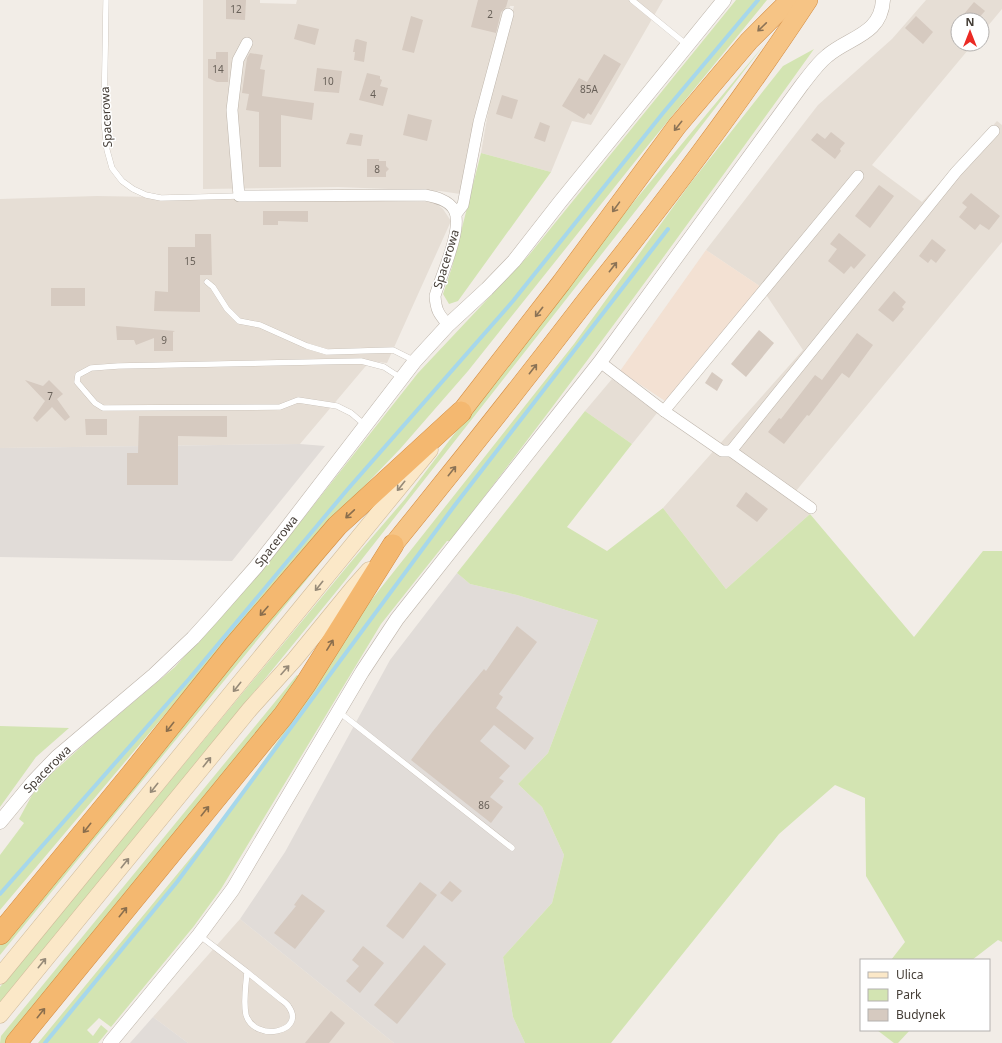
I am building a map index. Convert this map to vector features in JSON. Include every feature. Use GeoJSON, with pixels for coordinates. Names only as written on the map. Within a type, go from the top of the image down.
{"type":"FeatureCollection","features":[{"type":"Feature","properties":{"kind":"highway"},"geometry":{"type":"LineString","coordinates":[[0,934],[235,645],[338,526],[461,412],[561,283],[677,126],[749,41],[790,0]]}},
{"type":"Feature","properties":{"kind":"highway"},"geometry":{"type":"LineString","coordinates":[[16,1043],[283,716],[305,685],[393,545],[480,437],[680,181],[739,102],[808,0]]}},
{"type":"Feature","properties":{"kind":"main road"},"geometry":{"type":"LineString","coordinates":[[0,976],[461,412]]}},
{"type":"Feature","properties":{"kind":"main road"},"geometry":{"type":"LineString","coordinates":[[0,1015],[250,709],[295,659],[353,588],[393,545]]}},
{"type":"Feature","properties":{"kind":"street"},"geometry":{"type":"LineString","coordinates":[[448,325],[487,289],[514,261],[724,0]]}},
{"type":"Feature","properties":{"kind":"street"},"geometry":{"type":"LineString","coordinates":[[110,1043],[199,935],[233,888],[362,672],[397,619],[600,362],[801,86],[827,56],[873,26],[881,12],[883,0]]}},
{"type":"Feature","properties":{"kind":"street","name":"Spacerowa"},"geometry":{"type":"LineString","coordinates":[[456,214],[463,205],[479,122],[508,14]]}},
{"type":"Feature","properties":{"kind":"street"},"geometry":{"type":"LineString","coordinates":[[239,196],[232,110],[238,60],[248,43]]}},
{"type":"Feature","properties":{"kind":"street"},"geometry":{"type":"LineString","coordinates":[[731,451],[956,172],[994,131]]}},
{"type":"Feature","properties":{"kind":"street"},"geometry":{"type":"LineString","coordinates":[[664,411],[858,176]]}},
{"type":"Feature","properties":{"kind":"street","name":"Spacerowa"},"geometry":{"type":"LineString","coordinates":[[0,822],[32,782],[57,757],[154,675],[193,638],[256,566],[415,360],[448,325],[438,313],[435,306],[434,296],[454,238],[457,224],[454,209],[449,204],[437,197],[425,195],[239,196]]}},
{"type":"Feature","properties":{"kind":"street"},"geometry":{"type":"LineString","coordinates":[[600,362],[664,411],[722,451],[731,451],[811,508]]}},
{"type":"Feature","properties":{"kind":"lane","name":"Spacerowa"},"geometry":{"type":"LineString","coordinates":[[106,0],[104,122],[107,150],[112,168],[122,181],[133,189],[146,195],[161,198],[239,196]]}},
{"type":"Feature","properties":{"kind":"lane"},"geometry":{"type":"LineString","coordinates":[[632,0],[688,45]]}},
{"type":"Feature","properties":{"kind":"lane"},"geometry":{"type":"LineString","coordinates":[[206,282],[213,287],[227,309],[239,321],[260,325],[306,346],[327,352],[393,350],[415,360]]}},
{"type":"Feature","properties":{"kind":"lane"},"geometry":{"type":"LineString","coordinates":[[365,425],[338,406],[298,400],[280,406],[103,408],[95,403],[77,382],[78,375],[91,368],[118,366],[361,361],[384,367],[401,378]]}},
{"type":"Feature","properties":{"kind":"lane"},"geometry":{"type":"LineString","coordinates":[[339,712],[512,848]]}},
{"type":"Feature","properties":{"kind":"lane"},"geometry":{"type":"LineString","coordinates":[[199,935],[247,972],[289,1007],[293,1016],[290,1026],[277,1034],[262,1033],[250,1026],[245,1008],[247,972]]}},
{"type":"Feature","properties":{"kind":"shaded area"},"geometry":{"type":"Polygon","coordinates":[[[203,0],[260,0],[260,3],[296,4],[297,0],[663,0],[591,125],[572,121],[551,172],[481,153],[491,95],[514,6],[510,6],[482,96],[460,194],[440,191],[338,187],[203,189],[203,0]]]}},
{"type":"Feature","properties":{"kind":"shaded area"},"geometry":{"type":"Polygon","coordinates":[[[926,0],[1002,0],[1002,9],[990,23],[990,12],[950,12],[950,52],[966,52],[872,165],[922,202],[997,121],[1002,125],[1002,242],[791,497],[810,514],[726,589],[663,508],[803,350],[761,287],[706,250],[818,105],[892,39],[926,0]]]}},
{"type":"Feature","properties":{"kind":"shaded area"},"geometry":{"type":"Polygon","coordinates":[[[97,196],[434,202],[443,209],[451,221],[387,363],[370,361],[300,444],[0,448],[0,199],[97,196]]]}},
{"type":"Feature","properties":{"kind":"shaded area"},"geometry":{"type":"Polygon","coordinates":[[[706,250],[761,287],[671,405],[620,371],[706,250]]]}},
{"type":"Feature","properties":{"kind":"shaded area"},"geometry":{"type":"Polygon","coordinates":[[[612,379],[657,413],[632,444],[585,411],[612,379]]]}},
{"type":"Feature","properties":{"kind":"shaded area"},"geometry":{"type":"Polygon","coordinates":[[[300,444],[325,446],[232,561],[0,557],[0,448],[300,444]]]}},
{"type":"Feature","properties":{"kind":"shaded area"},"geometry":{"type":"Polygon","coordinates":[[[457,573],[470,584],[517,595],[598,620],[548,753],[518,784],[542,807],[564,855],[552,903],[503,957],[513,1017],[525,1043],[394,1043],[240,919],[285,852],[390,660],[457,573]]]}},
{"type":"Feature","properties":{"kind":"shaded area"},"geometry":{"type":"Polygon","coordinates":[[[240,919],[394,1043],[188,1043],[153,1017],[240,919]]]}},
{"type":"Feature","properties":{"kind":"shaded area"},"geometry":{"type":"Polygon","coordinates":[[[153,1017],[188,1043],[130,1043],[153,1017]]]}},
{"type":"Feature","properties":{"kind":"green space"},"geometry":{"type":"Polygon","coordinates":[[[736,0],[767,0],[645,149],[468,371],[400,449],[350,501],[184,692],[0,910],[0,855],[24,823],[19,819],[32,795],[50,775],[91,738],[175,667],[290,535],[418,373],[529,255],[736,0]]]}},
{"type":"Feature","properties":{"kind":"green space"},"geometry":{"type":"Polygon","coordinates":[[[764,45],[344,582],[0,1003],[0,987],[350,563],[405,499],[551,306],[632,204],[764,45]]]}},
{"type":"Feature","properties":{"kind":"green space"},"geometry":{"type":"Polygon","coordinates":[[[814,49],[543,420],[450,541],[447,541],[381,624],[221,889],[194,926],[111,1027],[99,1018],[87,1030],[93,1036],[101,1025],[108,1031],[98,1043],[38,1043],[226,815],[300,709],[365,608],[574,344],[689,185],[783,66],[814,49]]]}},
{"type":"Feature","properties":{"kind":"green space"},"geometry":{"type":"Polygon","coordinates":[[[481,153],[551,172],[458,301],[449,304],[443,294],[452,267],[481,153]]]}},
{"type":"Feature","properties":{"kind":"green space"},"geometry":{"type":"Polygon","coordinates":[[[585,411],[632,444],[567,527],[607,551],[663,508],[726,589],[810,514],[914,637],[983,551],[1002,551],[1002,942],[998,940],[973,959],[892,959],[905,942],[866,876],[865,798],[835,785],[779,834],[611,1043],[525,1043],[513,1017],[503,957],[552,903],[564,855],[542,807],[518,784],[548,753],[598,620],[517,595],[470,584],[457,573],[585,411]]]}},
{"type":"Feature","properties":{"kind":"green space"},"geometry":{"type":"Polygon","coordinates":[[[358,516],[0,955],[0,943],[90,832],[358,516]]]}},
{"type":"Feature","properties":{"kind":"green space"},"geometry":{"type":"Polygon","coordinates":[[[297,675],[302,679],[7,1043],[0,1043],[1,1036],[297,675]]]}},
{"type":"Feature","properties":{"kind":"green space"},"geometry":{"type":"Polygon","coordinates":[[[0,726],[69,728],[36,757],[0,807],[0,726]]]}},
{"type":"Feature","properties":{"kind":"green space"},"geometry":{"type":"Polygon","coordinates":[[[878,1031],[909,1031],[898,1043],[894,1043],[878,1031]]]}},
{"type":"Feature","properties":{"kind":"building"},"geometry":{"type":"Polygon","coordinates":[[[226,0],[246,0],[245,20],[226,19],[226,0]]]}},
{"type":"Feature","properties":{"kind":"building"},"geometry":{"type":"Polygon","coordinates":[[[478,0],[508,0],[506,7],[501,12],[496,33],[471,27],[478,0]]]}},
{"type":"Feature","properties":{"kind":"building"},"geometry":{"type":"Polygon","coordinates":[[[974,2],[985,11],[984,12],[966,12],[974,2]]]}},
{"type":"Feature","properties":{"kind":"building"},"geometry":{"type":"Polygon","coordinates":[[[411,16],[423,20],[414,53],[402,50],[411,16]]]}},
{"type":"Feature","properties":{"kind":"building"},"geometry":{"type":"Polygon","coordinates":[[[916,16],[933,32],[923,44],[905,28],[916,16]]]}},
{"type":"Feature","properties":{"kind":"building"},"geometry":{"type":"Polygon","coordinates":[[[298,24],[319,29],[315,45],[294,39],[298,24]]]}},
{"type":"Feature","properties":{"kind":"building"},"geometry":{"type":"Polygon","coordinates":[[[357,39],[367,42],[364,62],[354,60],[355,52],[353,52],[355,40],[357,39]]]}},
{"type":"Feature","properties":{"kind":"building"},"geometry":{"type":"Polygon","coordinates":[[[216,52],[228,52],[228,82],[217,82],[208,78],[208,59],[216,59],[216,52]]]}},
{"type":"Feature","properties":{"kind":"building"},"geometry":{"type":"Polygon","coordinates":[[[250,53],[263,55],[260,69],[265,70],[262,96],[314,103],[312,120],[281,115],[281,167],[259,167],[259,112],[246,110],[249,94],[242,93],[247,58],[250,53]]]}},
{"type":"Feature","properties":{"kind":"building"},"geometry":{"type":"Polygon","coordinates":[[[604,54],[621,64],[591,115],[588,113],[584,119],[562,106],[579,78],[587,82],[604,54]]]}},
{"type":"Feature","properties":{"kind":"building"},"geometry":{"type":"Polygon","coordinates":[[[317,68],[342,71],[339,93],[314,91],[317,68]]]}},
{"type":"Feature","properties":{"kind":"building"},"geometry":{"type":"Polygon","coordinates":[[[367,73],[380,76],[380,79],[382,80],[380,86],[388,88],[383,106],[359,100],[367,73]]]}},
{"type":"Feature","properties":{"kind":"building"},"geometry":{"type":"Polygon","coordinates":[[[502,95],[518,100],[512,119],[496,114],[502,95]]]}},
{"type":"Feature","properties":{"kind":"building"},"geometry":{"type":"Polygon","coordinates":[[[408,114],[432,120],[427,141],[403,135],[408,114]]]}},
{"type":"Feature","properties":{"kind":"building"},"geometry":{"type":"Polygon","coordinates":[[[540,122],[550,126],[545,142],[534,138],[540,122]]]}},
{"type":"Feature","properties":{"kind":"building"},"geometry":{"type":"Polygon","coordinates":[[[831,132],[845,143],[835,159],[811,140],[817,133],[825,139],[831,132]]]}},
{"type":"Feature","properties":{"kind":"building"},"geometry":{"type":"Polygon","coordinates":[[[350,133],[363,135],[361,146],[346,144],[350,133]]]}},
{"type":"Feature","properties":{"kind":"building"},"geometry":{"type":"Polygon","coordinates":[[[367,159],[379,159],[379,161],[386,161],[386,166],[389,169],[386,172],[386,177],[367,177],[367,159]]]}},
{"type":"Feature","properties":{"kind":"building"},"geometry":{"type":"Polygon","coordinates":[[[879,185],[894,196],[870,228],[855,216],[879,185]]]}},
{"type":"Feature","properties":{"kind":"building"},"geometry":{"type":"Polygon","coordinates":[[[971,193],[1000,216],[989,230],[980,224],[975,230],[959,217],[967,207],[962,203],[971,193]]]}},
{"type":"Feature","properties":{"kind":"building"},"geometry":{"type":"Polygon","coordinates":[[[263,211],[308,211],[308,222],[278,221],[278,225],[263,225],[263,211]]]}},
{"type":"Feature","properties":{"kind":"building"},"geometry":{"type":"Polygon","coordinates":[[[839,233],[866,255],[854,269],[851,266],[844,274],[828,261],[837,249],[830,244],[839,233]]]}},
{"type":"Feature","properties":{"kind":"building"},"geometry":{"type":"Polygon","coordinates":[[[195,234],[211,234],[212,275],[200,275],[200,312],[154,311],[155,291],[168,292],[168,247],[195,247],[195,234]]]}},
{"type":"Feature","properties":{"kind":"building"},"geometry":{"type":"Polygon","coordinates":[[[932,239],[946,250],[936,263],[931,259],[928,263],[919,256],[932,239]]]}},
{"type":"Feature","properties":{"kind":"building"},"geometry":{"type":"Polygon","coordinates":[[[51,288],[85,288],[85,306],[51,306],[51,288]]]}},
{"type":"Feature","properties":{"kind":"building"},"geometry":{"type":"Polygon","coordinates":[[[894,291],[906,302],[902,307],[904,309],[893,322],[878,310],[894,291]]]}},
{"type":"Feature","properties":{"kind":"building"},"geometry":{"type":"Polygon","coordinates":[[[116,326],[175,331],[173,332],[173,351],[154,351],[154,338],[136,345],[134,340],[117,340],[116,326]]]}},
{"type":"Feature","properties":{"kind":"building"},"geometry":{"type":"Polygon","coordinates":[[[759,330],[774,343],[746,377],[731,364],[759,330]]]}},
{"type":"Feature","properties":{"kind":"building"},"geometry":{"type":"Polygon","coordinates":[[[857,333],[873,345],[849,378],[842,373],[809,416],[807,415],[784,444],[768,432],[779,418],[781,419],[815,375],[822,380],[857,333]]]}},
{"type":"Feature","properties":{"kind":"building"},"geometry":{"type":"Polygon","coordinates":[[[712,372],[723,380],[717,391],[705,383],[712,372]]]}},
{"type":"Feature","properties":{"kind":"building"},"geometry":{"type":"Polygon","coordinates":[[[25,380],[43,386],[49,380],[63,394],[57,399],[70,417],[65,421],[52,407],[37,422],[33,418],[45,401],[25,380]]]}},
{"type":"Feature","properties":{"kind":"building"},"geometry":{"type":"Polygon","coordinates":[[[139,416],[227,416],[227,437],[178,436],[178,485],[127,485],[127,453],[138,453],[139,416]]]}},
{"type":"Feature","properties":{"kind":"building"},"geometry":{"type":"Polygon","coordinates":[[[85,419],[107,419],[107,435],[86,435],[85,419]]]}},
{"type":"Feature","properties":{"kind":"building"},"geometry":{"type":"Polygon","coordinates":[[[746,492],[768,509],[757,522],[736,506],[746,492]]]}},
{"type":"Feature","properties":{"kind":"building"},"geometry":{"type":"Polygon","coordinates":[[[517,626],[537,642],[499,694],[503,697],[496,708],[534,738],[525,750],[494,725],[480,741],[510,766],[499,778],[504,781],[490,797],[503,807],[491,823],[411,760],[484,669],[486,671],[517,626]]]}},
{"type":"Feature","properties":{"kind":"building"},"geometry":{"type":"Polygon","coordinates":[[[450,881],[462,891],[452,902],[440,893],[450,881]]]}},
{"type":"Feature","properties":{"kind":"building"},"geometry":{"type":"Polygon","coordinates":[[[420,882],[437,895],[403,939],[386,926],[420,882]]]}},
{"type":"Feature","properties":{"kind":"building"},"geometry":{"type":"Polygon","coordinates":[[[302,894],[325,911],[295,949],[274,933],[296,906],[294,905],[302,894]]]}},
{"type":"Feature","properties":{"kind":"building"},"geometry":{"type":"Polygon","coordinates":[[[424,945],[446,964],[397,1024],[374,1005],[424,945]]]}},
{"type":"Feature","properties":{"kind":"building"},"geometry":{"type":"Polygon","coordinates":[[[363,946],[384,963],[360,993],[346,981],[359,966],[352,960],[363,946]]]}},
{"type":"Feature","properties":{"kind":"building"},"geometry":{"type":"Polygon","coordinates":[[[331,1011],[345,1023],[329,1043],[305,1043],[331,1011]]]}},
{"type":"Feature","properties":{"kind":"waterway"},"geometry":{"type":"LineString","coordinates":[[0,894],[189,679],[347,490],[513,301],[663,113],[758,0]]}},
{"type":"Feature","properties":{"kind":"waterway"},"geometry":{"type":"LineString","coordinates":[[45,1043],[177,882],[455,505],[668,229]]}}]}
